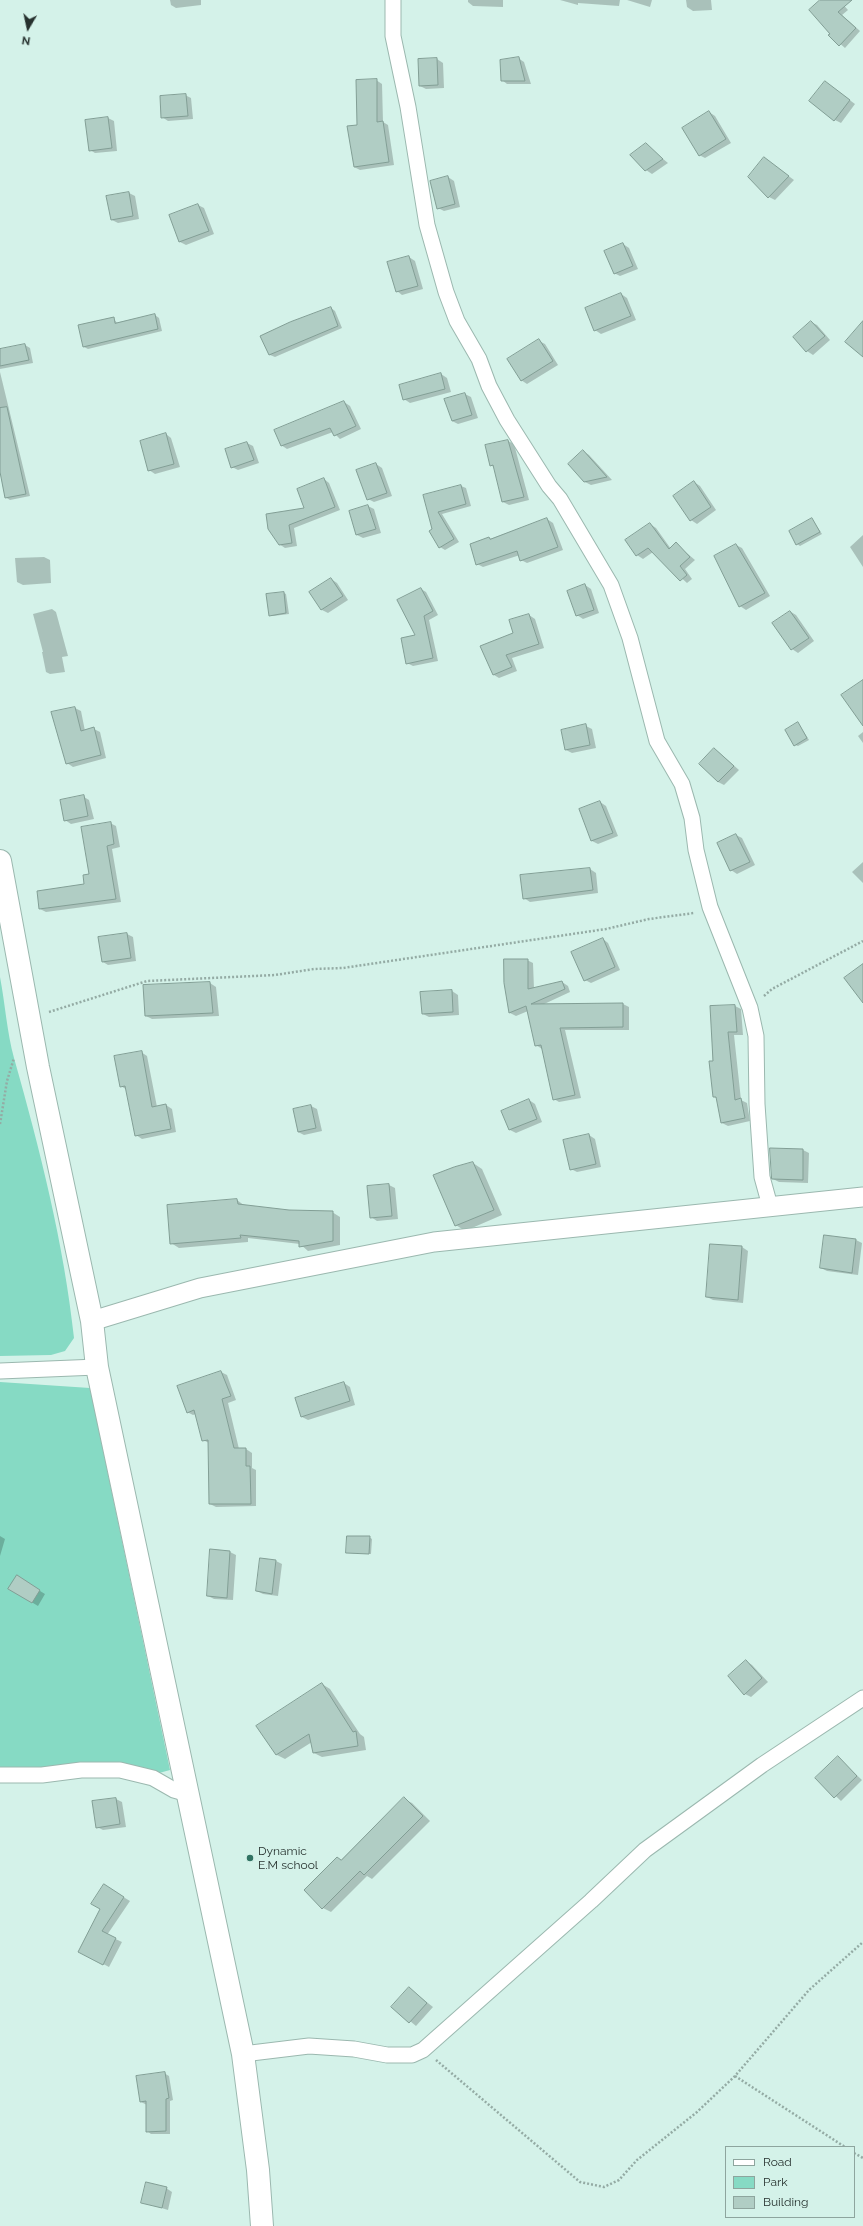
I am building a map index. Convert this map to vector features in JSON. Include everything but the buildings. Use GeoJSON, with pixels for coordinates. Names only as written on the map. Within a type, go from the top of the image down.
{"type":"FeatureCollection","features":[{"type":"Feature","properties":{"kind":"main road"},"geometry":{"type":"LineString","coordinates":[[0,861],[29,1018],[92,1321],[97,1367],[170,1702],[243,2054],[258,2170],[262,2226]]}},
{"type":"Feature","properties":{"kind":"street"},"geometry":{"type":"LineString","coordinates":[[393,0],[393,36],[408,107],[426,225],[446,292],[457,321],[479,359],[490,386],[507,420],[549,486],[560,499],[611,585],[630,638],[657,741],[682,784],[692,818],[696,850],[710,907],[750,1008],[756,1036],[757,1104],[762,1177],[770,1206]]}},
{"type":"Feature","properties":{"kind":"street"},"geometry":{"type":"LineString","coordinates":[[92,1321],[200,1288],[434,1242],[770,1206],[863,1198]]}},
{"type":"Feature","properties":{"kind":"street"},"geometry":{"type":"LineString","coordinates":[[0,1371],[97,1367]]}},
{"type":"Feature","properties":{"kind":"street"},"geometry":{"type":"LineString","coordinates":[[243,2054],[308,2046],[354,2049],[387,2055],[412,2055],[423,2050],[563,1926],[645,1850],[762,1765],[863,1698]]}},
{"type":"Feature","properties":{"kind":"street"},"geometry":{"type":"LineString","coordinates":[[0,1775],[42,1775],[93,1769],[120,1770],[153,1778],[174,1790],[188,1794]]}},
{"type":"Feature","properties":{"kind":"path"},"geometry":{"type":"LineString","coordinates":[[29,1018],[147,981],[275,975],[314,969],[343,968],[606,928],[649,919],[695,913],[710,907]]}},
{"type":"Feature","properties":{"kind":"path"},"geometry":{"type":"LineString","coordinates":[[750,1008],[772,989],[863,941]]}},
{"type":"Feature","properties":{"kind":"path"},"geometry":{"type":"LineString","coordinates":[[0,1124],[7,1081],[17,1051]]}},
{"type":"Feature","properties":{"kind":"path"},"geometry":{"type":"LineString","coordinates":[[423,2050],[580,2182],[604,2187],[619,2180],[637,2160],[697,2112],[735,2076],[809,1990],[863,1942]]}},
{"type":"Feature","properties":{"kind":"path"},"geometry":{"type":"LineString","coordinates":[[735,2076],[843,2146]]}},
{"type":"Feature","properties":{"kind":"green space"},"geometry":{"type":"Polygon","coordinates":[[[0,977],[12,1048],[50,1197],[70,1303],[74,1338],[65,1351],[51,1355],[0,1356],[0,977]]]}},
{"type":"Feature","properties":{"kind":"green space"},"geometry":{"type":"Polygon","coordinates":[[[0,1382],[90,1388],[170,1770],[159,1773],[128,1766],[0,1770],[0,1382]]]}},
{"type":"Feature","properties":{"kind":"place","name":"Dynamic E.M school"},"geometry":{"type":"Point","coordinates":[250,1858]}}]}
